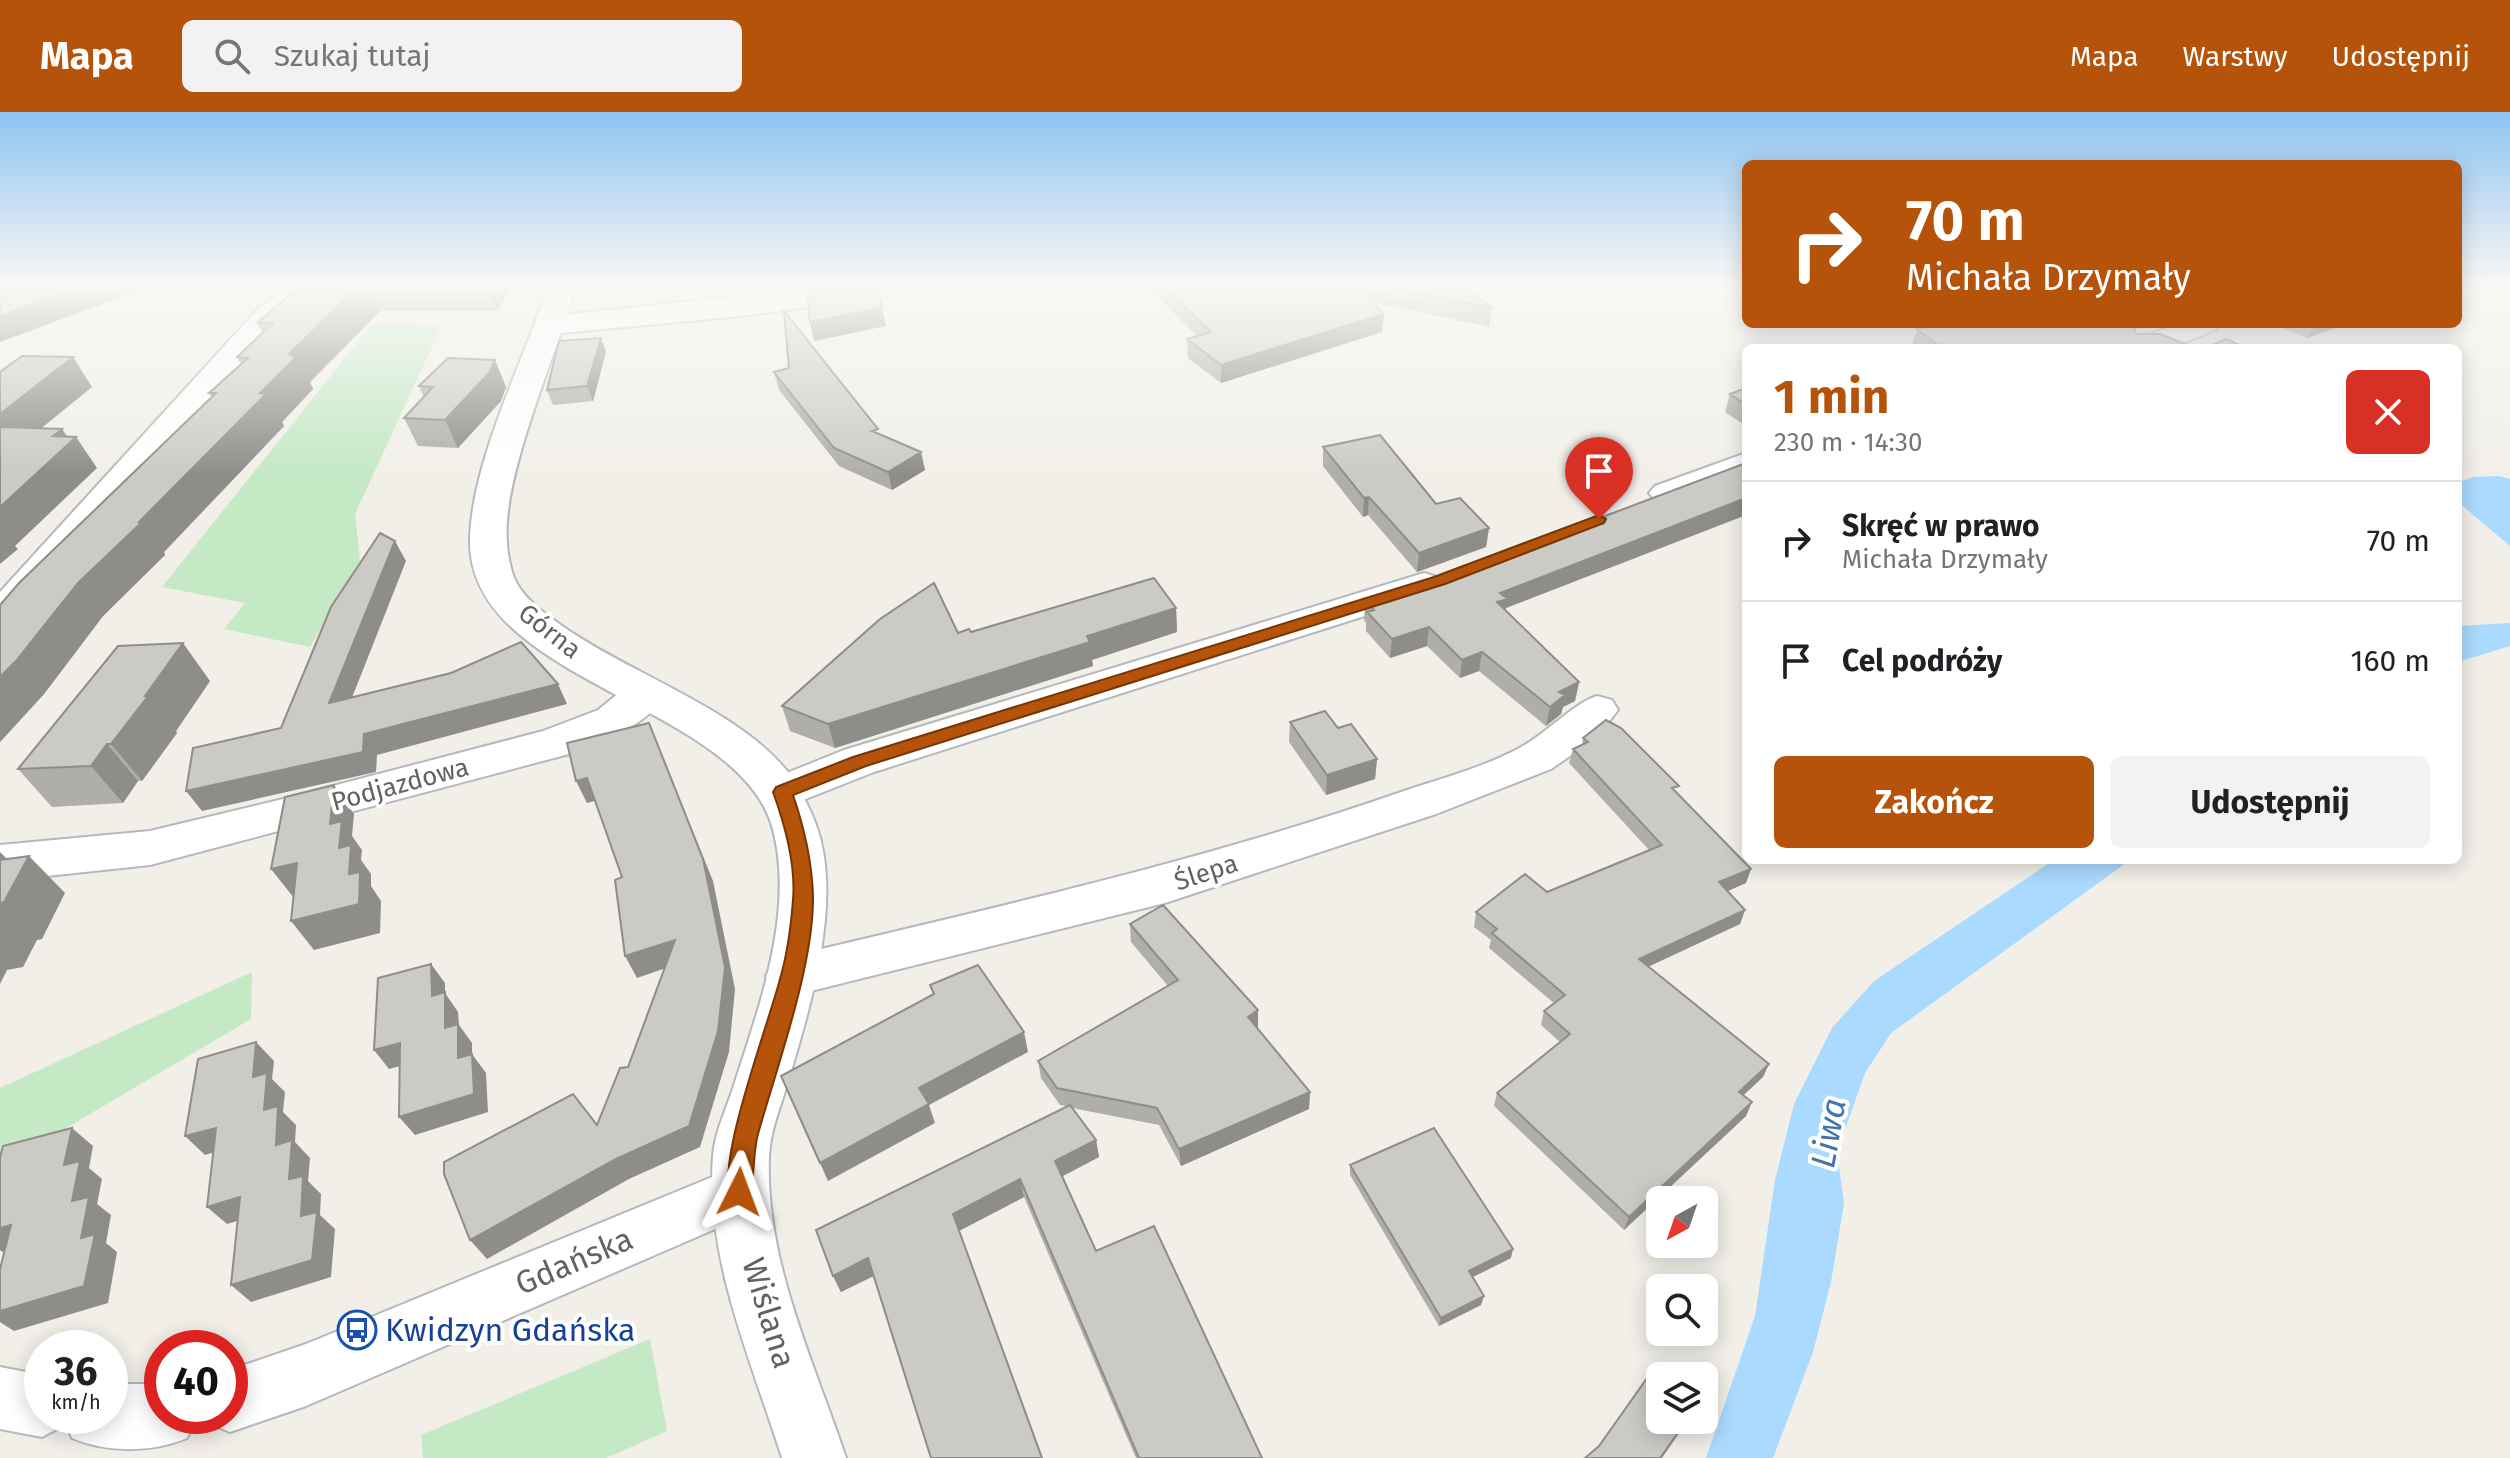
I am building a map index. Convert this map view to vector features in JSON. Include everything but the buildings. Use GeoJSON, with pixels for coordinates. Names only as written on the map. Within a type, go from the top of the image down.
{"type":"FeatureCollection","features":[{"type":"Feature","properties":{"kind":"street"},"geometry":{"type":"LineString","coordinates":[[0,616],[237,350]]}},
{"type":"Feature","properties":{"kind":"street","name":"Górna"},"geometry":{"type":"LineString","coordinates":[[543,350],[497,484],[488,543],[497,584],[525,617],[574,653],[719,736],[756,762],[783,792]]}},
{"type":"Feature","properties":{"kind":"street"},"geometry":{"type":"LineString","coordinates":[[1628,508],[1742,465]]}},
{"type":"Feature","properties":{"kind":"street"},"geometry":{"type":"LineString","coordinates":[[783,792],[859,761],[1454,575]]}},
{"type":"Feature","properties":{"kind":"street","name":"Podjazdowa"},"geometry":{"type":"LineString","coordinates":[[0,863],[150,848],[283,815],[554,743],[613,720],[646,693]]}},
{"type":"Feature","properties":{"kind":"street","name":"Ślepa"},"geometry":{"type":"LineString","coordinates":[[791,976],[1165,885],[1420,803],[1536,758],[1581,728],[1597,710]]}},
{"type":"Feature","properties":{"kind":"street","name":"Wiślana"},"geometry":{"type":"LineString","coordinates":[[783,792],[794,826],[803,897],[791,976],[742,1151],[739,1192],[747,1244],[814,1458]]}},
{"type":"Feature","properties":{"kind":"street","name":"Gdańska"},"geometry":{"type":"LineString","coordinates":[[248,1395],[306,1375],[739,1192]]}},
{"type":"Feature","properties":{"kind":"street"},"geometry":{"type":"LineString","coordinates":[[0,1398],[24,1403]]}},
{"type":"Feature","properties":{"kind":"green space"},"geometry":{"type":"Polygon","coordinates":[[[352,350],[431,350],[355,514],[360,561],[310,647],[224,629],[245,603],[162,587],[352,350]]]}},
{"type":"Feature","properties":{"kind":"green space"},"geometry":{"type":"Polygon","coordinates":[[[252,972],[251,1019],[0,1167],[0,1088],[252,972]]]}},
{"type":"Feature","properties":{"kind":"green space"},"geometry":{"type":"Polygon","coordinates":[[[650,1339],[667,1431],[606,1458],[423,1458],[421,1435],[650,1339]]]}},
{"type":"Feature","properties":{"kind":"water"},"geometry":{"type":"Polygon","coordinates":[[[2499,476],[2510,479],[2510,546],[2462,505],[2462,481],[2473,477],[2499,476]]]}},
{"type":"Feature","properties":{"kind":"water"},"geometry":{"type":"Polygon","coordinates":[[[2510,623],[2510,646],[2462,661],[2462,626],[2510,623]]]}},
{"type":"Feature","properties":{"kind":"water","name":"Liwa"},"geometry":{"type":"Polygon","coordinates":[[[2048,864],[2124,864],[1891,1033],[1865,1073],[1837,1152],[1844,1203],[1831,1282],[1813,1352],[1773,1458],[1706,1458],[1714,1434],[1718,1434],[1718,1423],[1755,1316],[1775,1180],[1794,1104],[1832,1028],[1874,981],[2048,864]]]}},
{"type":"Feature","properties":{"kind":"place","name":"Kwidzyn Gdańska"},"geometry":{"type":"Point","coordinates":[357,1330]}},
{"type":"Feature","properties":{"kind":"route"},"geometry":{"type":"LineString","coordinates":[[739,1192],[742,1151],[791,976],[803,897],[794,826],[783,792],[859,761],[1440,580],[1599,519]]}}]}
